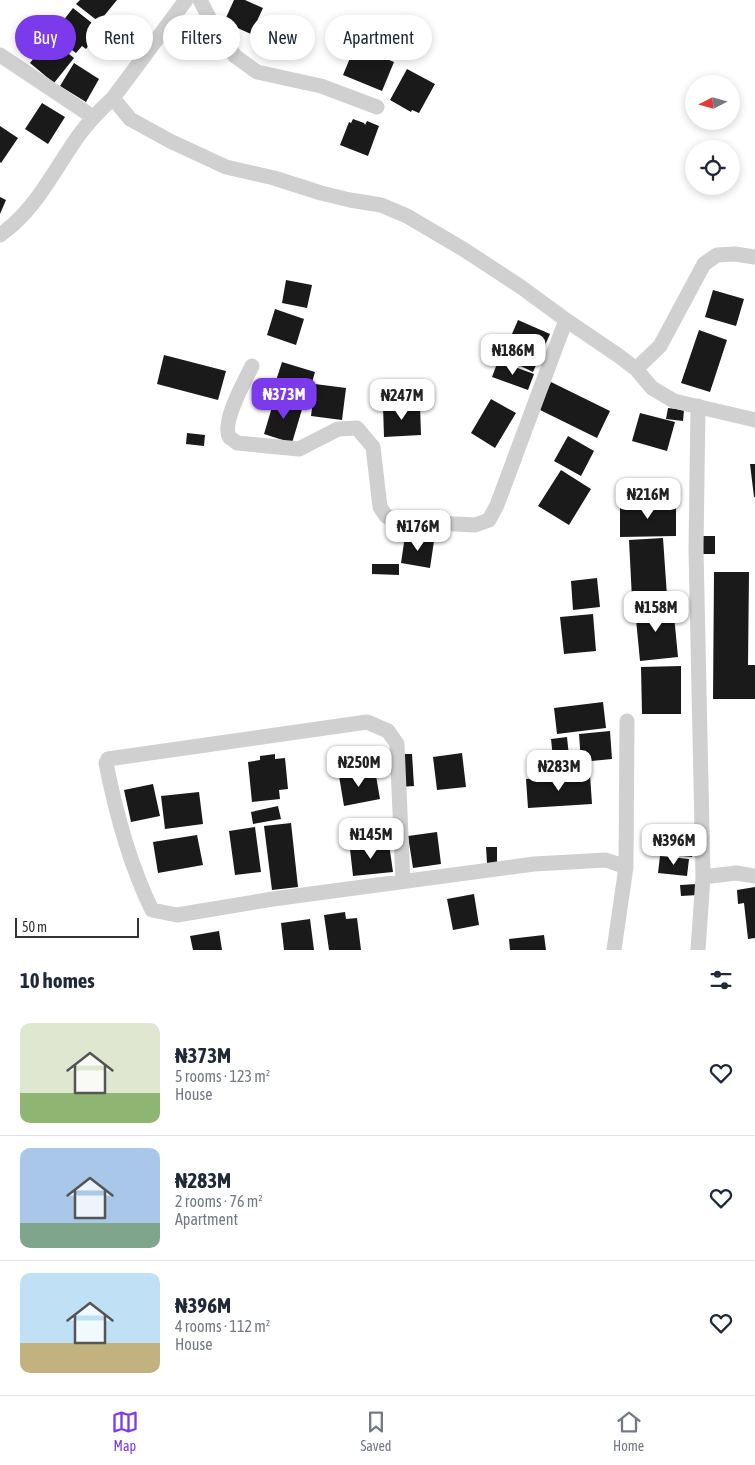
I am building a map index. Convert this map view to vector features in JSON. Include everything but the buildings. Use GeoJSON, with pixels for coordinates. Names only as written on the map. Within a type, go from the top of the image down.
{"type":"FeatureCollection","features":[{"type":"Feature","properties":{"kind":"street"},"geometry":{"type":"LineString","coordinates":[[0,235],[25,214],[93,117],[113,98],[186,0]]}},
{"type":"Feature","properties":{"kind":"street"},"geometry":{"type":"LineString","coordinates":[[200,0],[214,27],[234,56],[257,72],[321,86],[377,107]]}},
{"type":"Feature","properties":{"kind":"street"},"geometry":{"type":"LineString","coordinates":[[0,55],[93,117]]}},
{"type":"Feature","properties":{"kind":"street"},"geometry":{"type":"LineString","coordinates":[[113,98],[130,119],[170,141],[226,167],[274,178],[350,200],[381,205],[407,216],[521,287],[619,356],[636,370],[652,388],[674,401],[755,420]]}},
{"type":"Feature","properties":{"kind":"street"},"geometry":{"type":"LineString","coordinates":[[636,370],[660,346],[704,264],[717,255],[735,254],[755,257]]}},
{"type":"Feature","properties":{"kind":"street"},"geometry":{"type":"LineString","coordinates":[[252,366],[228,419],[230,438],[237,443],[299,449],[338,428],[357,428],[373,446],[380,507],[386,516],[398,521],[475,525],[489,520],[497,506],[566,320]]}},
{"type":"Feature","properties":{"kind":"street"},"geometry":{"type":"LineString","coordinates":[[698,406],[696,549],[703,877],[698,950]]}},
{"type":"Feature","properties":{"kind":"street"},"geometry":{"type":"LineString","coordinates":[[614,950],[626,866],[626,721]]}},
{"type":"Feature","properties":{"kind":"street"},"geometry":{"type":"LineString","coordinates":[[403,881],[397,744],[388,731],[367,722],[108,759],[106,763],[114,807],[138,881],[152,910],[177,915],[403,881],[534,864],[606,860],[626,866]]}},
{"type":"Feature","properties":{"kind":"street"},"geometry":{"type":"LineString","coordinates":[[703,877],[736,873],[755,876]]}}]}
